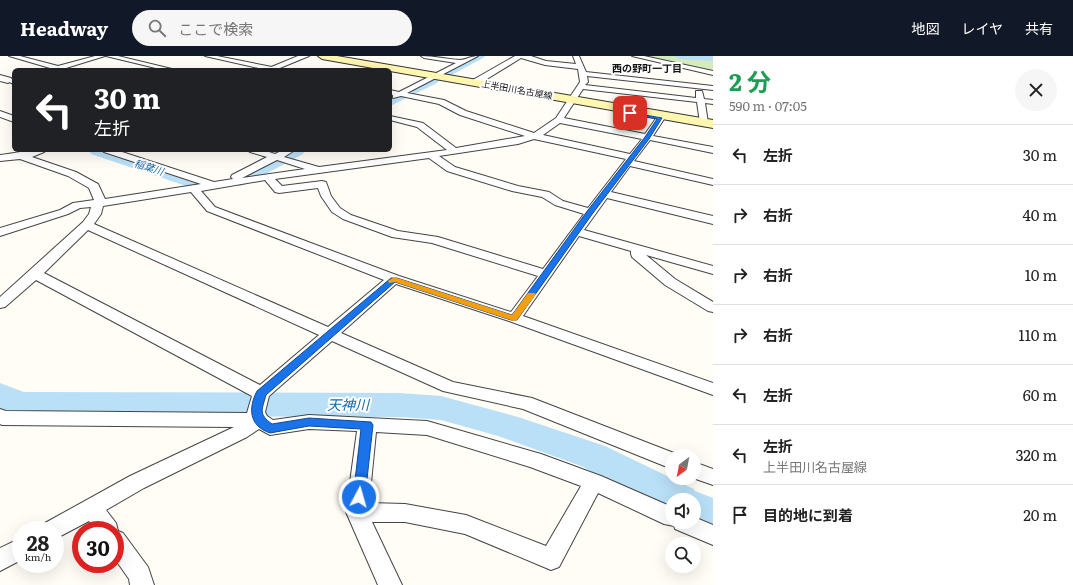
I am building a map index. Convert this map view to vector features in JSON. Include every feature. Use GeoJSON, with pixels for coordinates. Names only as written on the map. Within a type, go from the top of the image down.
{"type":"FeatureCollection","features":[{"type":"Feature","properties":{"kind":"main road","name":"上半田川名古屋線"},"geometry":{"type":"LineString","coordinates":[[308,56],[377,68]]}},
{"type":"Feature","properties":{"kind":"main road","name":"上半田川名古屋線"},"geometry":{"type":"LineString","coordinates":[[322,56],[388,68]]}},
{"type":"Feature","properties":{"kind":"main road","name":"上半田川名古屋線"},"geometry":{"type":"LineString","coordinates":[[392,69],[710,125]]}},
{"type":"Feature","properties":{"kind":"main road","name":"上半田川名古屋線"},"geometry":{"type":"LineString","coordinates":[[392,70],[474,82],[660,118],[710,125]]}},
{"type":"Feature","properties":{"kind":"street"},"geometry":{"type":"LineString","coordinates":[[12,56],[61,68]]}},
{"type":"Feature","properties":{"kind":"street"},"geometry":{"type":"LineString","coordinates":[[55,68],[102,56]]}},
{"type":"Feature","properties":{"kind":"street"},"geometry":{"type":"LineString","coordinates":[[109,56],[164,68]]}},
{"type":"Feature","properties":{"kind":"street"},"geometry":{"type":"LineString","coordinates":[[208,56],[263,68]]}},
{"type":"Feature","properties":{"kind":"street"},"geometry":{"type":"LineString","coordinates":[[277,68],[305,56]]}},
{"type":"Feature","properties":{"kind":"street"},"geometry":{"type":"LineString","coordinates":[[424,56],[461,62]]}},
{"type":"Feature","properties":{"kind":"street"},"geometry":{"type":"LineString","coordinates":[[392,98],[402,94],[432,76],[475,56]]}},
{"type":"Feature","properties":{"kind":"street"},"geometry":{"type":"LineString","coordinates":[[474,82],[520,56],[582,71],[699,78],[713,73]]}},
{"type":"Feature","properties":{"kind":"street"},"geometry":{"type":"LineString","coordinates":[[0,232],[64,212],[77,205],[431,155],[534,136],[543,132],[559,120],[584,82],[582,71],[576,56]]}},
{"type":"Feature","properties":{"kind":"street"},"geometry":{"type":"LineString","coordinates":[[635,56],[699,78],[713,88]]}},
{"type":"Feature","properties":{"kind":"street"},"geometry":{"type":"LineString","coordinates":[[699,78],[700,101],[710,125]]}},
{"type":"Feature","properties":{"kind":"street"},"geometry":{"type":"LineString","coordinates":[[581,87],[713,102]]}},
{"type":"Feature","properties":{"kind":"street"},"geometry":{"type":"LineString","coordinates":[[392,92],[441,102],[463,114],[534,136],[713,182]]}},
{"type":"Feature","properties":{"kind":"street"},"geometry":{"type":"LineString","coordinates":[[0,114],[12,118]]}},
{"type":"Feature","properties":{"kind":"street"},"geometry":{"type":"LineString","coordinates":[[392,118],[420,125],[453,150]]}},
{"type":"Feature","properties":{"kind":"street"},"geometry":{"type":"LineString","coordinates":[[514,318],[591,212],[648,138],[660,118]]}},
{"type":"Feature","properties":{"kind":"street"},"geometry":{"type":"LineString","coordinates":[[559,120],[713,150]]}},
{"type":"Feature","properties":{"kind":"street"},"geometry":{"type":"LineString","coordinates":[[392,151],[417,157]]}},
{"type":"Feature","properties":{"kind":"street"},"geometry":{"type":"LineString","coordinates":[[0,158],[21,156],[34,152]]}},
{"type":"Feature","properties":{"kind":"street"},"geometry":{"type":"LineString","coordinates":[[112,152],[213,185]]}},
{"type":"Feature","properties":{"kind":"street"},"geometry":{"type":"LineString","coordinates":[[262,152],[282,156],[320,170]]}},
{"type":"Feature","properties":{"kind":"street"},"geometry":{"type":"LineString","coordinates":[[431,155],[451,169],[516,189],[545,194],[559,203],[591,212]]}},
{"type":"Feature","properties":{"kind":"street"},"geometry":{"type":"LineString","coordinates":[[0,304],[35,274],[87,225],[95,214],[99,203],[94,186],[72,174],[21,156]]}},
{"type":"Feature","properties":{"kind":"street"},"geometry":{"type":"LineString","coordinates":[[225,183],[282,156]]}},
{"type":"Feature","properties":{"kind":"street"},"geometry":{"type":"LineString","coordinates":[[268,177],[279,190],[322,184],[326,196],[336,210],[347,217],[396,234],[434,240],[546,274]]}},
{"type":"Feature","properties":{"kind":"street"},"geometry":{"type":"LineString","coordinates":[[193,188],[211,209],[394,279],[514,318],[713,389]]}},
{"type":"Feature","properties":{"kind":"street"},"geometry":{"type":"LineString","coordinates":[[605,194],[713,220]]}},
{"type":"Feature","properties":{"kind":"street"},"geometry":{"type":"LineString","coordinates":[[87,225],[449,387],[526,402],[665,458]]}},
{"type":"Feature","properties":{"kind":"street"},"geometry":{"type":"LineString","coordinates":[[577,232],[713,270]]}},
{"type":"Feature","properties":{"kind":"street"},"geometry":{"type":"LineString","coordinates":[[638,249],[636,254],[670,282],[713,308]]}},
{"type":"Feature","properties":{"kind":"street"},"geometry":{"type":"LineString","coordinates":[[35,274],[259,405],[270,428],[309,422],[427,428],[534,460],[594,482],[665,514]]}},
{"type":"Feature","properties":{"kind":"street"},"geometry":{"type":"LineString","coordinates":[[64,524],[137,482],[240,432],[259,405],[330,334],[394,279]]}},
{"type":"Feature","properties":{"kind":"street"},"geometry":{"type":"LineString","coordinates":[[0,416],[2,418],[259,405]]}},
{"type":"Feature","properties":{"kind":"street"},"geometry":{"type":"LineString","coordinates":[[367,425],[357,512],[390,585]]}},
{"type":"Feature","properties":{"kind":"street"},"geometry":{"type":"LineString","coordinates":[[701,473],[713,477]]}},
{"type":"Feature","properties":{"kind":"street"},"geometry":{"type":"LineString","coordinates":[[357,512],[405,512],[466,526],[551,559],[594,482]]}},
{"type":"Feature","properties":{"kind":"street"},"geometry":{"type":"LineString","coordinates":[[92,508],[101,521]]}},
{"type":"Feature","properties":{"kind":"street"},"geometry":{"type":"LineString","coordinates":[[699,529],[713,535]]}},
{"type":"Feature","properties":{"kind":"street"},"geometry":{"type":"LineString","coordinates":[[0,560],[12,553]]}},
{"type":"Feature","properties":{"kind":"street"},"geometry":{"type":"LineString","coordinates":[[124,553],[140,575],[142,585]]}},
{"type":"Feature","properties":{"kind":"green space"},"geometry":{"type":"Polygon","coordinates":[[[645,56],[713,56],[713,71],[645,56]]]}},
{"type":"Feature","properties":{"kind":"waterway","name":"稲葉川"},"geometry":{"type":"LineString","coordinates":[[442,75],[479,56]]}},
{"type":"Feature","properties":{"kind":"waterway","name":"稲葉川"},"geometry":{"type":"LineString","coordinates":[[679,56],[713,58]]}},
{"type":"Feature","properties":{"kind":"waterway","name":"稲葉川"},"geometry":{"type":"LineString","coordinates":[[392,101],[433,80]]}},
{"type":"Feature","properties":{"kind":"waterway","name":"稲葉川"},"geometry":{"type":"LineString","coordinates":[[103,152],[202,185]]}},
{"type":"Feature","properties":{"kind":"waterway","name":"稲葉川"},"geometry":{"type":"LineString","coordinates":[[240,180],[293,152]]}},
{"type":"Feature","properties":{"kind":"waterway","name":"天神川"},"geometry":{"type":"LineString","coordinates":[[0,394],[19,404],[400,405],[441,408],[506,426],[593,456],[667,493]]}},
{"type":"Feature","properties":{"kind":"waterway","name":"天神川"},"geometry":{"type":"LineString","coordinates":[[701,510],[713,516]]}},
{"type":"Feature","properties":{"kind":"slow traffic"},"geometry":{"type":"LineString","coordinates":[[392,281],[394,279],[514,318],[531,294]]}},
{"type":"Feature","properties":{"kind":"district","name":"西の野町一丁目"},"geometry":{"type":"Point","coordinates":[647,68]}},
{"type":"Feature","properties":{"kind":"route"},"geometry":{"type":"LineString","coordinates":[[359,497],[367,425],[309,422],[270,428],[259,420],[256,412],[261,393],[394,279],[514,318],[591,212],[648,138],[660,118],[630,113]]}}]}
